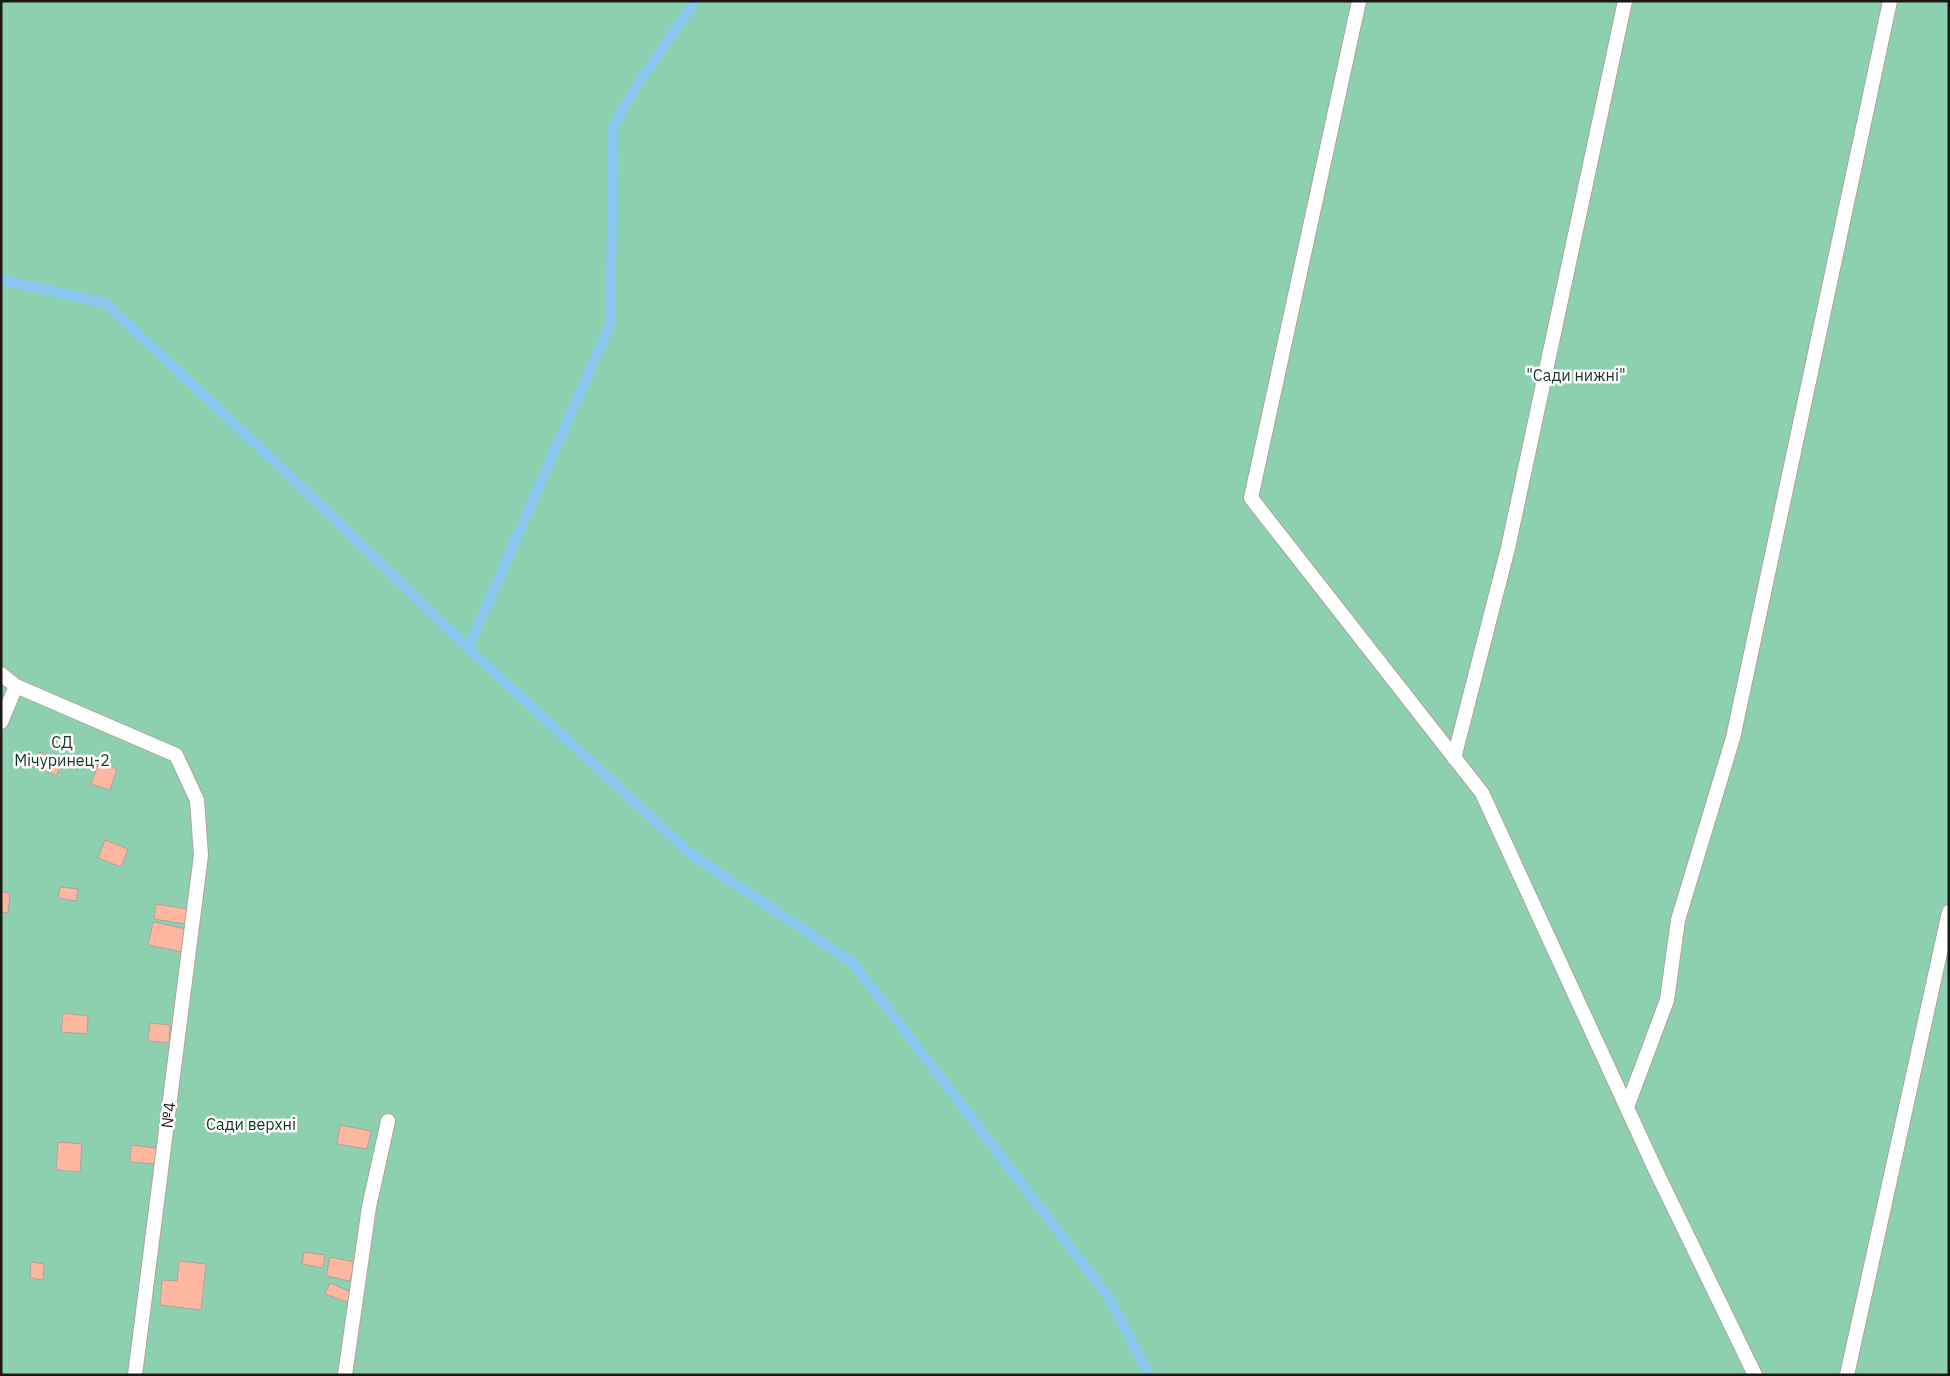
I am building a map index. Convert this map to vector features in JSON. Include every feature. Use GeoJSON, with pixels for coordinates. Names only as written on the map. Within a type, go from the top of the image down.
{"type":"FeatureCollection","features":[{"type":"Feature","properties":{"kind":"lane"},"geometry":{"type":"LineString","coordinates":[[1359,1],[1251,498],[1482,793],[1627,1107],[1755,1375]]}},
{"type":"Feature","properties":{"kind":"lane"},"geometry":{"type":"LineString","coordinates":[[1454,758],[1508,548],[1624,1]]}},
{"type":"Feature","properties":{"kind":"lane"},"geometry":{"type":"LineString","coordinates":[[1627,1107],[1667,1000],[1678,920],[1733,738],[1890,1]]}},
{"type":"Feature","properties":{"kind":"lane","name":"№4"},"geometry":{"type":"LineString","coordinates":[[1,674],[16,686],[176,755],[197,800],[201,855],[135,1375]]}},
{"type":"Feature","properties":{"kind":"lane"},"geometry":{"type":"LineString","coordinates":[[1,722],[16,686]]}},
{"type":"Feature","properties":{"kind":"lane"},"geometry":{"type":"LineString","coordinates":[[1847,1375],[1949,912]]}},
{"type":"Feature","properties":{"kind":"lane"},"geometry":{"type":"LineString","coordinates":[[345,1375],[369,1207],[388,1121]]}},
{"type":"Feature","properties":{"kind":"green space"},"geometry":{"type":"Polygon","coordinates":[[[1,1],[1949,1],[1949,1375],[1,1375],[1,1]]]}},
{"type":"Feature","properties":{"kind":"building"},"geometry":{"type":"Polygon","coordinates":[[[39,752],[62,760],[57,775],[33,767],[39,752]]]}},
{"type":"Feature","properties":{"kind":"building"},"geometry":{"type":"Polygon","coordinates":[[[99,762],[117,769],[110,790],[91,784],[99,762]]]}},
{"type":"Feature","properties":{"kind":"building"},"geometry":{"type":"Polygon","coordinates":[[[105,840],[128,849],[121,867],[98,858],[105,840]]]}},
{"type":"Feature","properties":{"kind":"building"},"geometry":{"type":"Polygon","coordinates":[[[60,887],[78,889],[76,901],[58,898],[60,887]]]}},
{"type":"Feature","properties":{"kind":"building"},"geometry":{"type":"Polygon","coordinates":[[[1,892],[10,893],[8,913],[1,912],[1,892]]]}},
{"type":"Feature","properties":{"kind":"building"},"geometry":{"type":"Polygon","coordinates":[[[156,904],[188,909],[186,924],[154,919],[156,904]]]}},
{"type":"Feature","properties":{"kind":"building"},"geometry":{"type":"Polygon","coordinates":[[[153,922],[186,929],[182,952],[148,945],[153,922]]]}},
{"type":"Feature","properties":{"kind":"building"},"geometry":{"type":"Polygon","coordinates":[[[63,1013],[88,1016],[87,1034],[61,1032],[63,1013]]]}},
{"type":"Feature","properties":{"kind":"building"},"geometry":{"type":"Polygon","coordinates":[[[150,1023],[170,1025],[169,1043],[148,1041],[150,1023]]]}},
{"type":"Feature","properties":{"kind":"building"},"geometry":{"type":"Polygon","coordinates":[[[340,1125],[371,1131],[367,1149],[337,1144],[340,1125]]]}},
{"type":"Feature","properties":{"kind":"building"},"geometry":{"type":"Polygon","coordinates":[[[58,1142],[82,1144],[80,1172],[56,1170],[58,1142]]]}},
{"type":"Feature","properties":{"kind":"building"},"geometry":{"type":"Polygon","coordinates":[[[131,1145],[157,1148],[155,1164],[130,1162],[131,1145]]]}},
{"type":"Feature","properties":{"kind":"building"},"geometry":{"type":"Polygon","coordinates":[[[304,1252],[325,1255],[323,1268],[302,1264],[304,1252]]]}},
{"type":"Feature","properties":{"kind":"building"},"geometry":{"type":"Polygon","coordinates":[[[330,1257],[355,1262],[350,1281],[326,1276],[330,1257]]]}},
{"type":"Feature","properties":{"kind":"building"},"geometry":{"type":"Polygon","coordinates":[[[179,1261],[206,1264],[201,1310],[160,1305],[162,1280],[177,1281],[179,1261]]]}},
{"type":"Feature","properties":{"kind":"building"},"geometry":{"type":"Polygon","coordinates":[[[31,1262],[44,1264],[43,1280],[30,1278],[31,1262]]]}},
{"type":"Feature","properties":{"kind":"building"},"geometry":{"type":"Polygon","coordinates":[[[330,1283],[351,1292],[347,1302],[325,1294],[330,1283]]]}},
{"type":"Feature","properties":{"kind":"waterway"},"geometry":{"type":"LineString","coordinates":[[468,648],[610,324],[612,128],[637,85],[695,1]]}},
{"type":"Feature","properties":{"kind":"waterway"},"geometry":{"type":"LineString","coordinates":[[1,280],[105,303],[290,476],[468,648],[691,854],[853,963],[1110,1299],[1149,1375]]}},
{"type":"Feature","properties":{"kind":"park label","name":"\"Сади нижні\""},"geometry":{"type":"Point","coordinates":[1576,375]}},
{"type":"Feature","properties":{"kind":"park label","name":"СД Мічуринец-2"},"geometry":{"type":"Point","coordinates":[62,751]}},
{"type":"Feature","properties":{"kind":"park label","name":"Сади верхні"},"geometry":{"type":"Point","coordinates":[251,1124]}}]}
